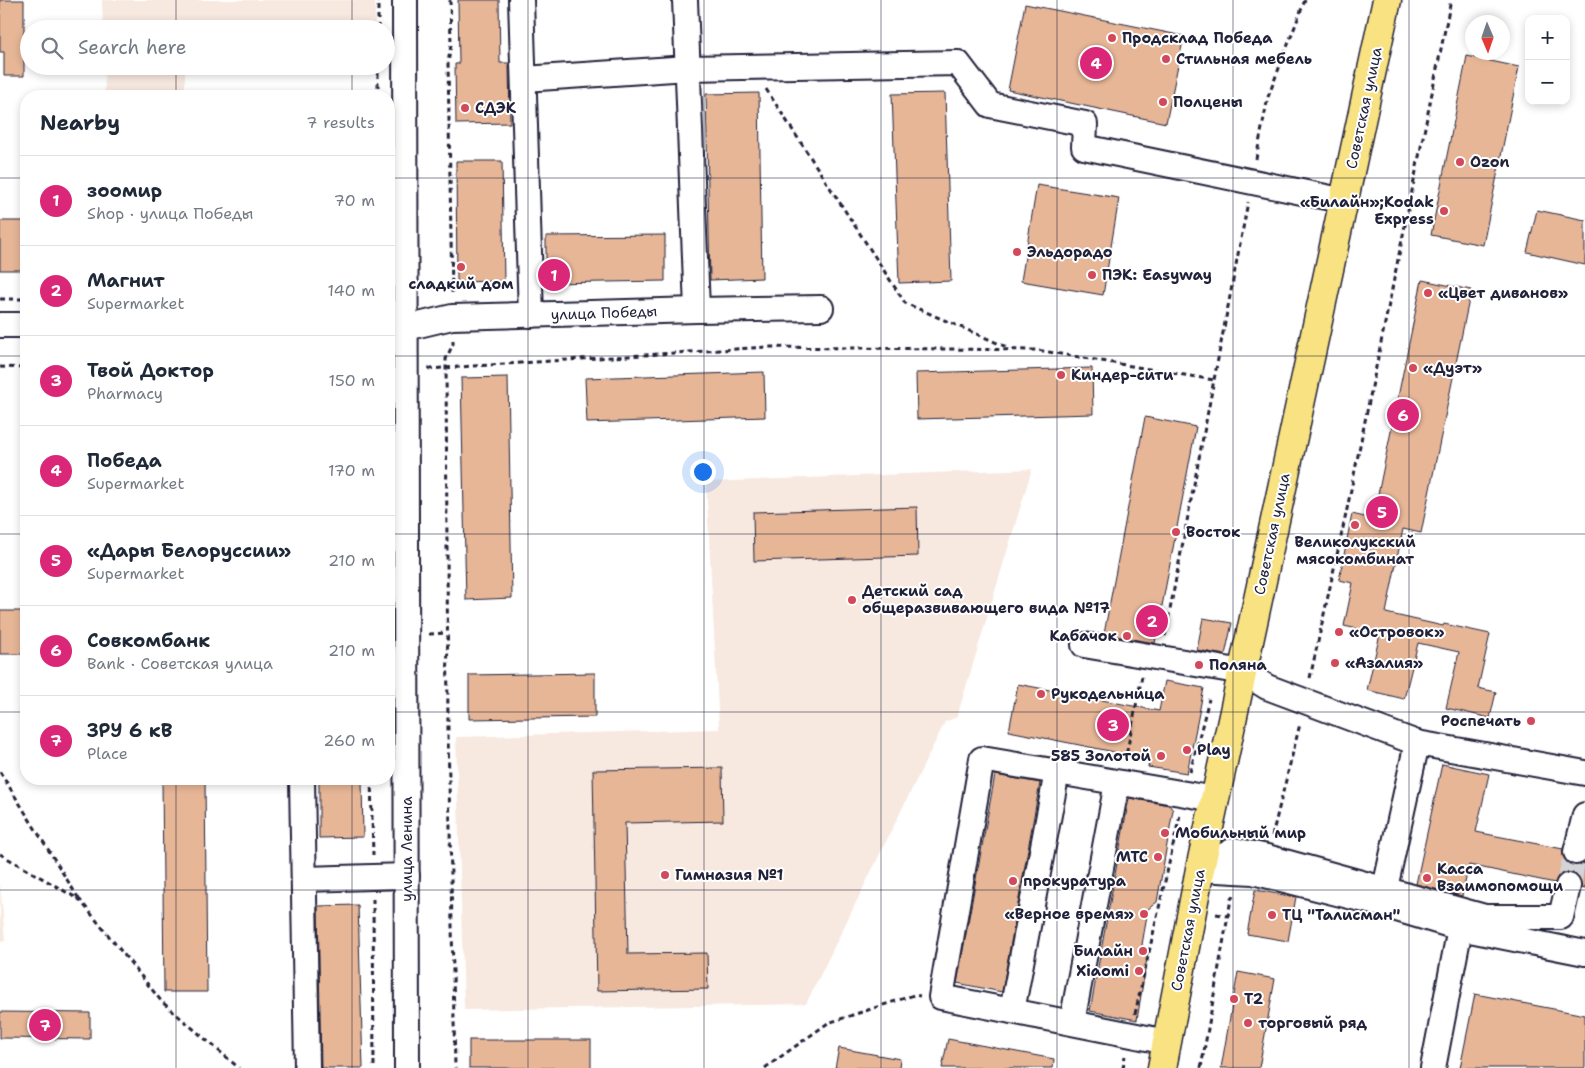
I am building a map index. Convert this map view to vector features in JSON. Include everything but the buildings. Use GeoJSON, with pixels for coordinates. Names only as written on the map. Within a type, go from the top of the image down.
{"type":"FeatureCollection","features":[{"type":"Feature","properties":{"kind":"main road","name":"Советская улица"},"geometry":{"type":"LineString","coordinates":[[1164,1055],[1215,799],[1230,670],[1345,201],[1387,0]]}},
{"type":"Feature","properties":{"kind":"street","name":"улица Ленина"},"geometry":{"type":"LineString","coordinates":[[405,0],[397,328],[406,370],[407,1068]]}},
{"type":"Feature","properties":{"kind":"street"},"geometry":{"type":"LineString","coordinates":[[521,0],[531,315]]}},
{"type":"Feature","properties":{"kind":"street"},"geometry":{"type":"LineString","coordinates":[[685,0],[697,310]]}},
{"type":"Feature","properties":{"kind":"street"},"geometry":{"type":"LineString","coordinates":[[524,79],[688,68],[958,63],[990,105],[1085,124],[1084,147],[1345,201]]}},
{"type":"Feature","properties":{"kind":"street","name":"улица Победы"},"geometry":{"type":"LineString","coordinates":[[397,328],[452,317],[820,308]]}},
{"type":"Feature","properties":{"kind":"street"},"geometry":{"type":"LineString","coordinates":[[0,325],[20,325]]}},
{"type":"Feature","properties":{"kind":"street"},"geometry":{"type":"LineString","coordinates":[[1084,644],[1230,670],[1267,687],[1417,743],[1585,773]]}},
{"type":"Feature","properties":{"kind":"street"},"geometry":{"type":"LineString","coordinates":[[1385,888],[1417,743]]}},
{"type":"Feature","properties":{"kind":"street"},"geometry":{"type":"LineString","coordinates":[[1164,1055],[1130,1035],[941,997],[982,759],[1215,799]]}},
{"type":"Feature","properties":{"kind":"street"},"geometry":{"type":"LineString","coordinates":[[1012,1011],[1057,772]]}},
{"type":"Feature","properties":{"kind":"street"},"geometry":{"type":"LineString","coordinates":[[1072,1022],[1119,783]]}},
{"type":"Feature","properties":{"kind":"street"},"geometry":{"type":"LineString","coordinates":[[302,785],[307,1068]]}},
{"type":"Feature","properties":{"kind":"street"},"geometry":{"type":"LineString","coordinates":[[1576,852],[1585,815]]}},
{"type":"Feature","properties":{"kind":"street"},"geometry":{"type":"LineString","coordinates":[[1200,869],[1234,850],[1260,864],[1377,904],[1460,928],[1585,953]]}},
{"type":"Feature","properties":{"kind":"street"},"geometry":{"type":"LineString","coordinates":[[1260,864],[1385,888],[1485,917],[1561,917],[1568,886]]}},
{"type":"Feature","properties":{"kind":"street"},"geometry":{"type":"LineString","coordinates":[[304,879],[407,876]]}},
{"type":"Feature","properties":{"kind":"street"},"geometry":{"type":"LineString","coordinates":[[1433,1068],[1460,928]]}},
{"type":"Feature","properties":{"kind":"path"},"geometry":{"type":"LineString","coordinates":[[378,0],[378,20]]}},
{"type":"Feature","properties":{"kind":"path"},"geometry":{"type":"LineString","coordinates":[[450,0],[451,45],[448,63],[453,344],[446,359],[446,368],[448,734],[455,1068]]}},
{"type":"Feature","properties":{"kind":"path"},"geometry":{"type":"LineString","coordinates":[[1201,1068],[1231,899],[1260,864],[1306,702],[1451,0]]}},
{"type":"Feature","properties":{"kind":"path"},"geometry":{"type":"LineString","coordinates":[[730,67],[768,90],[905,302],[1012,350]]}},
{"type":"Feature","properties":{"kind":"path"},"geometry":{"type":"LineString","coordinates":[[378,75],[378,90]]}},
{"type":"Feature","properties":{"kind":"path"},"geometry":{"type":"LineString","coordinates":[[0,299],[20,299]]}},
{"type":"Feature","properties":{"kind":"path"},"geometry":{"type":"LineString","coordinates":[[406,370],[767,347],[1037,350],[1214,380]]}},
{"type":"Feature","properties":{"kind":"path"},"geometry":{"type":"LineString","coordinates":[[0,367],[20,368]]}},
{"type":"Feature","properties":{"kind":"path"},"geometry":{"type":"LineString","coordinates":[[1119,783],[1153,657],[1207,415]]}},
{"type":"Feature","properties":{"kind":"path"},"geometry":{"type":"LineString","coordinates":[[1123,1068],[1184,794],[1230,670]]}},
{"type":"Feature","properties":{"kind":"path"},"geometry":{"type":"LineString","coordinates":[[0,772],[80,900],[162,1002],[239,1068]]}},
{"type":"Feature","properties":{"kind":"path"},"geometry":{"type":"LineString","coordinates":[[372,785],[374,1068]]}},
{"type":"Feature","properties":{"kind":"path"},"geometry":{"type":"LineString","coordinates":[[0,854],[80,900]]}},
{"type":"Feature","properties":{"kind":"path"},"geometry":{"type":"LineString","coordinates":[[765,1068],[828,1023],[914,995],[941,997]]}},
{"type":"Feature","properties":{"kind":"shaded area"},"geometry":{"type":"Polygon","coordinates":[[[102,0],[375,0],[375,20],[103,20],[102,0]]]}},
{"type":"Feature","properties":{"kind":"shaded area"},"geometry":{"type":"Polygon","coordinates":[[[104,75],[185,75],[185,90],[105,90],[104,75]]]}},
{"type":"Feature","properties":{"kind":"shaded area","name":"Гимназия №1"},"geometry":{"type":"Polygon","coordinates":[[[1032,469],[957,717],[945,722],[806,1004],[464,1010],[456,737],[719,729],[706,482],[1032,469]]]}},
{"type":"Feature","properties":{"kind":"shaded area"},"geometry":{"type":"Polygon","coordinates":[[[0,881],[5,941],[0,942],[0,881]]]}},
{"type":"Feature","properties":{"kind":"tunnel"},"geometry":{"type":"LineString","coordinates":[[1568,886],[1576,852]]}},
{"type":"Feature","properties":{"kind":"place","name":"Продсклад Победа"},"geometry":{"type":"Point","coordinates":[1112,38]}},
{"type":"Feature","properties":{"kind":"place","name":"Стильная мебель"},"geometry":{"type":"Point","coordinates":[1166,59]}},
{"type":"Feature","properties":{"kind":"place","name":"Победа"},"geometry":{"type":"Point","coordinates":[1096,63]}},
{"type":"Feature","properties":{"kind":"place","name":"Полцены"},"geometry":{"type":"Point","coordinates":[1163,102]}},
{"type":"Feature","properties":{"kind":"place","name":"СДЭК"},"geometry":{"type":"Point","coordinates":[465,108]}},
{"type":"Feature","properties":{"kind":"place","name":"Ozon"},"geometry":{"type":"Point","coordinates":[1460,162]}},
{"type":"Feature","properties":{"kind":"place","name":"«Билайн»;Kodak Express"},"geometry":{"type":"Point","coordinates":[1444,211]}},
{"type":"Feature","properties":{"kind":"place","name":"Эльдорадо"},"geometry":{"type":"Point","coordinates":[1017,252]}},
{"type":"Feature","properties":{"kind":"place","name":"сладкий дом"},"geometry":{"type":"Point","coordinates":[461,267]}},
{"type":"Feature","properties":{"kind":"place","name":"зоомир"},"geometry":{"type":"Point","coordinates":[554,275]}},
{"type":"Feature","properties":{"kind":"place","name":"ПЭК: Easyway"},"geometry":{"type":"Point","coordinates":[1092,275]}},
{"type":"Feature","properties":{"kind":"place","name":"«Цвет диванов»"},"geometry":{"type":"Point","coordinates":[1428,293]}},
{"type":"Feature","properties":{"kind":"place","name":"«Дуэт»"},"geometry":{"type":"Point","coordinates":[1413,368]}},
{"type":"Feature","properties":{"kind":"place","name":"Киндер-сити"},"geometry":{"type":"Point","coordinates":[1061,375]}},
{"type":"Feature","properties":{"kind":"place","name":"Совкомбанк"},"geometry":{"type":"Point","coordinates":[1403,415]}},
{"type":"Feature","properties":{"kind":"place","name":"«Дары Белоруссии»"},"geometry":{"type":"Point","coordinates":[1382,512]}},
{"type":"Feature","properties":{"kind":"place","name":"Великолукский мясокомбинат"},"geometry":{"type":"Point","coordinates":[1355,525]}},
{"type":"Feature","properties":{"kind":"place","name":"Восток"},"geometry":{"type":"Point","coordinates":[1176,532]}},
{"type":"Feature","properties":{"kind":"place","name":"Детский сад общеразвивающего вида №17"},"geometry":{"type":"Point","coordinates":[852,600]}},
{"type":"Feature","properties":{"kind":"place","name":"Магнит"},"geometry":{"type":"Point","coordinates":[1152,621]}},
{"type":"Feature","properties":{"kind":"place","name":"«Островок»"},"geometry":{"type":"Point","coordinates":[1339,632]}},
{"type":"Feature","properties":{"kind":"place","name":"Кабачок"},"geometry":{"type":"Point","coordinates":[1127,636]}},
{"type":"Feature","properties":{"kind":"place","name":"«Азалия»"},"geometry":{"type":"Point","coordinates":[1335,663]}},
{"type":"Feature","properties":{"kind":"place","name":"Поляна"},"geometry":{"type":"Point","coordinates":[1199,665]}},
{"type":"Feature","properties":{"kind":"place","name":"Рукодельница"},"geometry":{"type":"Point","coordinates":[1041,694]}},
{"type":"Feature","properties":{"kind":"place","name":"Роспечать"},"geometry":{"type":"Point","coordinates":[1531,721]}},
{"type":"Feature","properties":{"kind":"place","name":"Твой Доктор"},"geometry":{"type":"Point","coordinates":[1113,725]}},
{"type":"Feature","properties":{"kind":"place","name":"Рlay"},"geometry":{"type":"Point","coordinates":[1187,750]}},
{"type":"Feature","properties":{"kind":"place","name":"585 Золотой"},"geometry":{"type":"Point","coordinates":[1161,756]}},
{"type":"Feature","properties":{"kind":"place","name":"Мобильный мир"},"geometry":{"type":"Point","coordinates":[1165,833]}},
{"type":"Feature","properties":{"kind":"place","name":"МТС"},"geometry":{"type":"Point","coordinates":[1158,857]}},
{"type":"Feature","properties":{"kind":"place","name":"Гимназия №1"},"geometry":{"type":"Point","coordinates":[665,875]}},
{"type":"Feature","properties":{"kind":"place","name":"Касса Взаимопомощи"},"geometry":{"type":"Point","coordinates":[1427,878]}},
{"type":"Feature","properties":{"kind":"place","name":"прокуратура"},"geometry":{"type":"Point","coordinates":[1013,881]}},
{"type":"Feature","properties":{"kind":"place","name":"«Верное время»"},"geometry":{"type":"Point","coordinates":[1144,914]}},
{"type":"Feature","properties":{"kind":"place","name":"ТЦ \"Талисман\""},"geometry":{"type":"Point","coordinates":[1272,915]}},
{"type":"Feature","properties":{"kind":"place","name":"Билайн"},"geometry":{"type":"Point","coordinates":[1143,951]}},
{"type":"Feature","properties":{"kind":"place","name":"Xiaomi"},"geometry":{"type":"Point","coordinates":[1139,971]}},
{"type":"Feature","properties":{"kind":"place","name":"T2"},"geometry":{"type":"Point","coordinates":[1234,999]}},
{"type":"Feature","properties":{"kind":"place","name":"торговый ряд"},"geometry":{"type":"Point","coordinates":[1248,1023]}},
{"type":"Feature","properties":{"kind":"place","name":"ЗРУ 6 кВ"},"geometry":{"type":"Point","coordinates":[45,1025]}}]}
